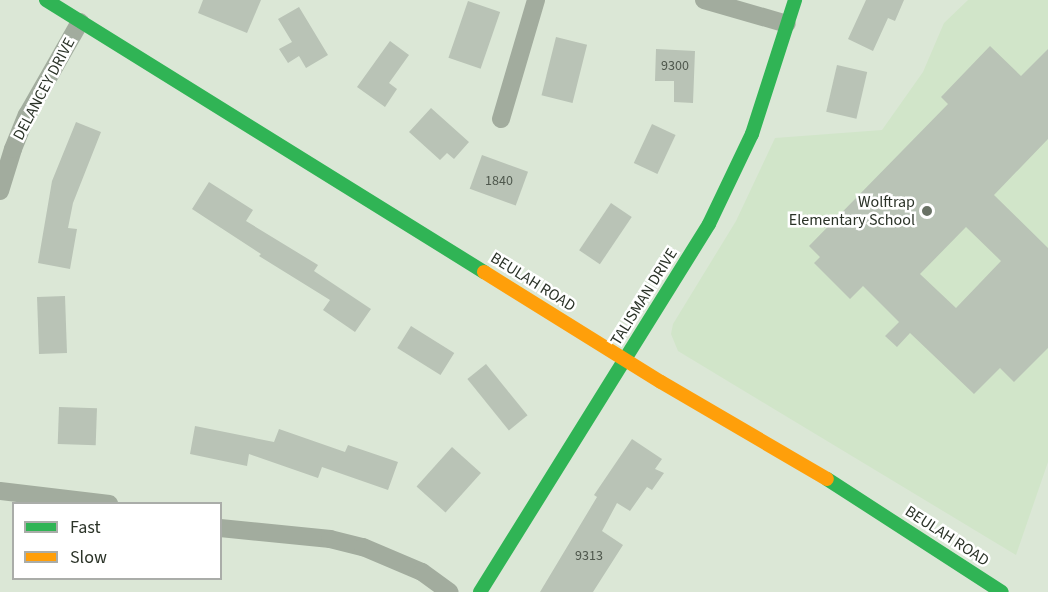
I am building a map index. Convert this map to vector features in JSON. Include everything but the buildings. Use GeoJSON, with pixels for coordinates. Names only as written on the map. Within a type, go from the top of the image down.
{"type":"FeatureCollection","features":[{"type":"Feature","properties":{"kind":"main road","name":"BEULAH ROAD"},"geometry":{"type":"LineString","coordinates":[[46,0],[625,359],[857,497],[1002,592]]}},
{"type":"Feature","properties":{"kind":"main road","name":"TALISMAN DRIVE"},"geometry":{"type":"LineString","coordinates":[[480,592],[709,224],[739,163],[765,96],[795,0]]}},
{"type":"Feature","properties":{"kind":"street"},"geometry":{"type":"LineString","coordinates":[[501,118],[536,0]]}},
{"type":"Feature","properties":{"kind":"street"},"geometry":{"type":"LineString","coordinates":[[704,0],[787,24]]}},
{"type":"Feature","properties":{"kind":"street","name":"DELANCEY DRIVE"},"geometry":{"type":"LineString","coordinates":[[0,191],[13,149],[27,115],[80,22]]}},
{"type":"Feature","properties":{"kind":"street"},"geometry":{"type":"LineString","coordinates":[[0,491],[92,502]]}},
{"type":"Feature","properties":{"kind":"street"},"geometry":{"type":"LineString","coordinates":[[222,528],[330,539],[363,547],[422,572],[450,592]]}},
{"type":"Feature","properties":{"kind":"shaded area","name":"Wolftrap Elementary School"},"geometry":{"type":"Polygon","coordinates":[[[968,0],[1048,0],[1048,462],[1016,555],[678,351],[671,334],[673,324],[736,221],[775,138],[882,130],[923,72],[944,23],[968,0]]]}},
{"type":"Feature","properties":{"kind":"traffic: fast"},"geometry":{"type":"LineString","coordinates":[[46,0],[484,272]]}},
{"type":"Feature","properties":{"kind":"traffic: fast"},"geometry":{"type":"LineString","coordinates":[[480,592],[709,224],[752,134],[795,0]]}},
{"type":"Feature","properties":{"kind":"traffic: fast"},"geometry":{"type":"LineString","coordinates":[[827,479],[1002,592]]}},
{"type":"Feature","properties":{"kind":"traffic: slow"},"geometry":{"type":"LineString","coordinates":[[484,272],[661,382],[827,479]]}},
{"type":"Feature","properties":{"kind":"place","name":"Wolftrap Elementary School"},"geometry":{"type":"Point","coordinates":[927,211]}}]}
